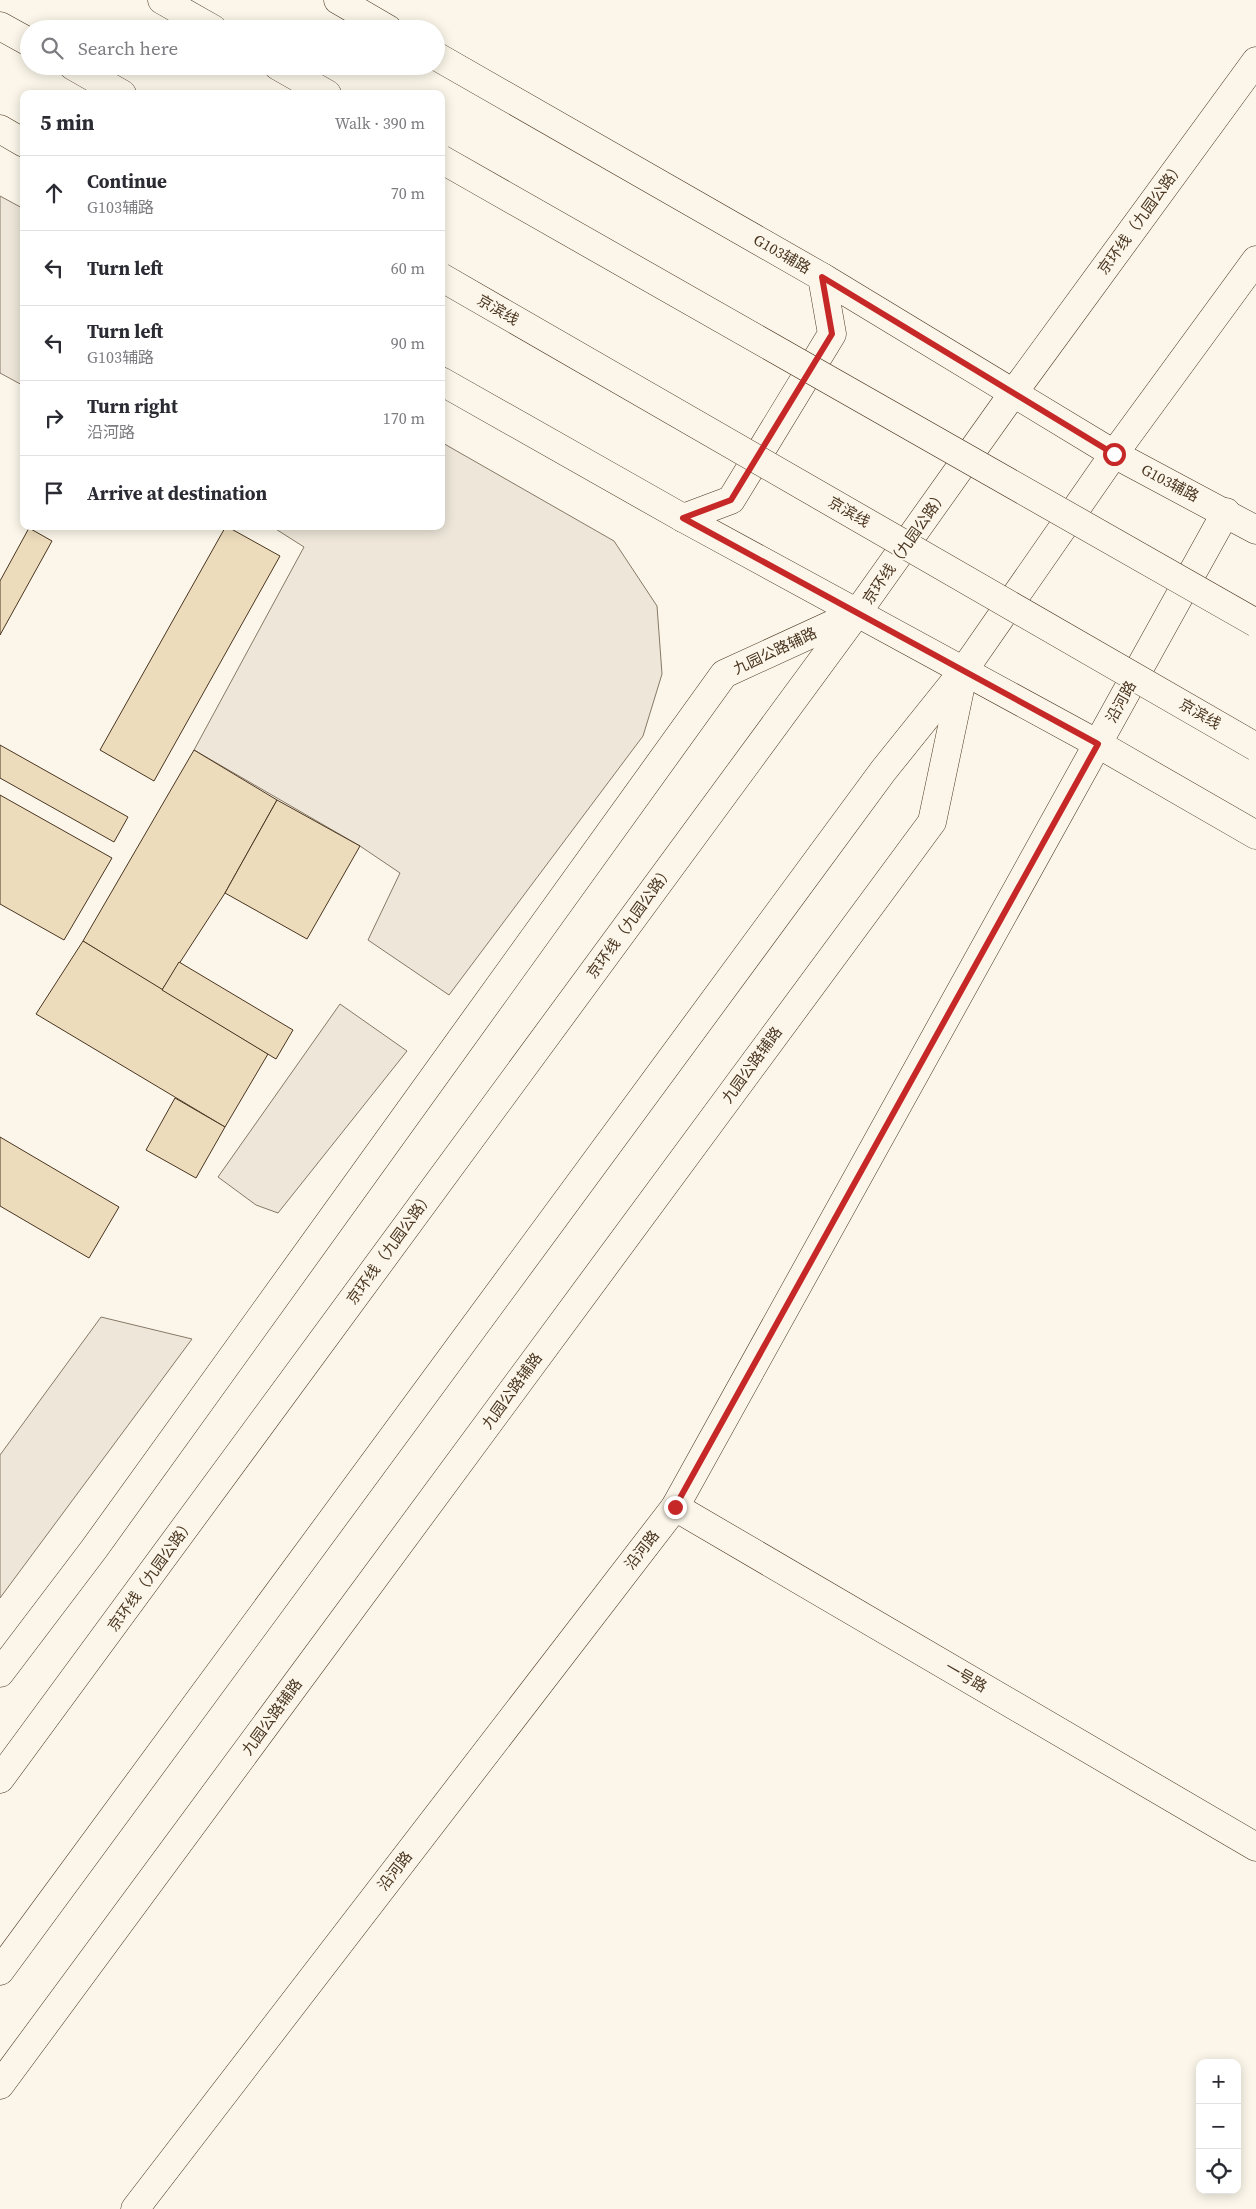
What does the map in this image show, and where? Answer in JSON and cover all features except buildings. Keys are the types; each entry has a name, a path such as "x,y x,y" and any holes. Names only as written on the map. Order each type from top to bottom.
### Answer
{"main road":[{"path":"338,0 372,20"},
{"path":"171,5 197,20"},
{"path":"0,26 20,37"},
{"name":"G103辅路","path":"445,61 822,277 1114,454 1226,512 1256,530"},
{"name":"京环线（九园公路）","path":"0,1779 858,613 1014,392 1256,61"},
{"path":"89,75 115,90"},
{"path":"294,75 320,90"},
{"path":"0,129 20,141"},
{"path":"445,161 1256,623"},
{"path":"0,1971 883,771 964,670 1114,454 1256,260"},
{"path":"683,518 731,500 832,334 822,277"},
{"name":"京滨线","path":"445,279 1256,746"},
{"path":"445,382 683,518 1098,744 1256,835"},
{"name":"沿河路","path":"135,2209 675,1507 1226,512"},
{"name":"九园公路辅路","path":"0,1673 100,1540 724,674 858,613"},
{"name":"九园公路辅路","path":"0,2085 932,822 964,670"},
{"name":"一号路","path":"675,1507 1256,1847"}],"shaded area":[{"path":"0,196 20,207 20,384 0,373"},
{"path":"445,444 614,541 657,606 662,674 643,736 449,995 368,940 400,873 360,846 194,750 304,547 277,530 445,530"},
{"path":"340,1004 407,1051 278,1213 256,1205 218,1177"},
{"path":"101,1317 192,1339 0,1598 0,1455"}],"route":[{"path":"675,1507 1098,744 683,518 731,500 832,334 822,277 1114,454"}]}
